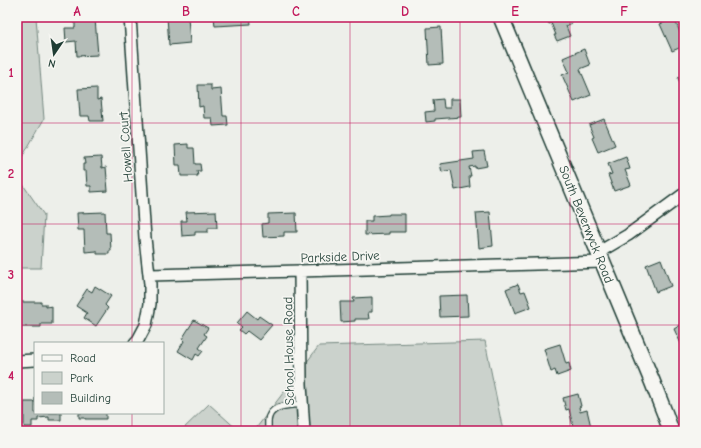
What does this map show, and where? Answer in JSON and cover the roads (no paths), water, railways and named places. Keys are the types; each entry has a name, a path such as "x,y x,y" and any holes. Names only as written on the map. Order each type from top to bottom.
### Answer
{"main road":[{"name":"South Beverwyck Road","path":"501,17 666,414 671,431"}],"street":[{"name":"Howell Court","path":"130,17 145,238 150,274"},
{"path":"601,257 684,194"},
{"name":"Parkside Drive","path":"150,274 300,271 601,257"},
{"name":"School House Road","path":"300,271 302,404 304,431"},
{"path":"136,342 146,325 150,304 150,274"},
{"path":"17,361 34,360"}],"lane":[{"path":"268,431 268,420 272,411 278,407 302,404"}]}
